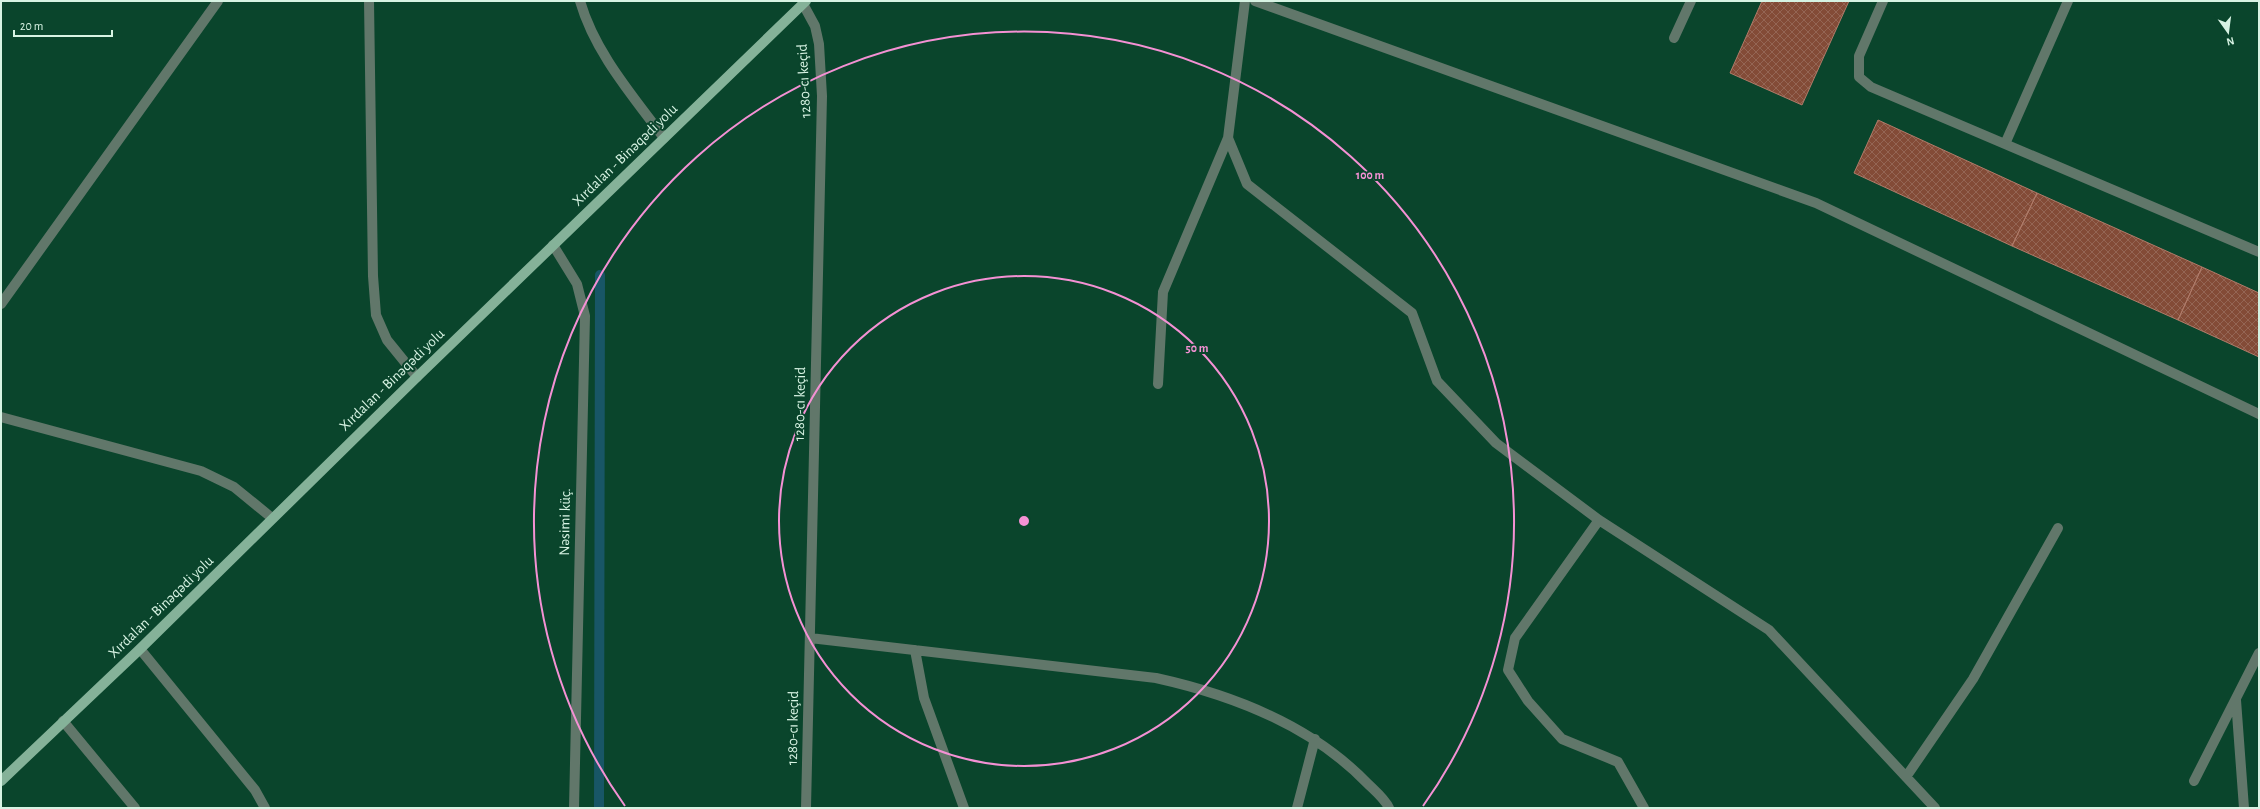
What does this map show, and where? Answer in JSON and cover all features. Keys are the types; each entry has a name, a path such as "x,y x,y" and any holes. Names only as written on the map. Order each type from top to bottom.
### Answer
{"main road":[{"name":"Xırdalan - Binəqədi yolu","path":"2,780 140,649 272,518 804,2"}],"street":[{"path":"1,304 218,1"},
{"path":"369,1 372,276 376,314 387,340 417,377"},
{"path":"580,1 595,39 608,61 664,138"},
{"path":"1158,384 1163,292 1228,138 1245,1"},
{"path":"1255,1 1816,203 2259,414"},
{"path":"1674,38 1691,1"},
{"path":"1883,1 1859,56 1859,77 1871,87 2259,252"},
{"path":"2005,144 2068,1"},
{"name":"1280-cı keçid","path":"804,2 815,26 822,76 806,808"},
{"path":"1228,138 1247,184 1412,313 1437,381 1496,443 1599,520 1769,630 1935,808"},
{"name":"Nəsimi küç.","path":"553,245 577,284 585,316 574,808"},
{"path":"1,417 201,471 234,487 272,518"},
{"path":"1599,520 1515,638 1508,670 1528,701 1562,739 1618,762 1644,808"},
{"path":"1906,777 1973,679 2058,528"},
{"path":"810,638 1156,678 1185,684 1243,703 1315,739 1346,762 1389,808"},
{"path":"140,649 255,790 265,808"},
{"path":"915,650 924,698 964,808"},
{"path":"2194,780 2259,653"},
{"path":"2236,700 2244,808"},
{"path":"63,722 135,808"},
{"path":"1297,808 1315,739"}],"building":[{"path":"1762,1 1849,1 1802,105 1730,73"},
{"path":"1878,120 2037,193 2012,246 1854,173"},
{"path":"2037,193 2202,267 2178,320 2012,246"},
{"path":"2202,267 2259,293 2259,357 2178,320"}],"waterway":[{"path":"599,808 600,275"}]}
